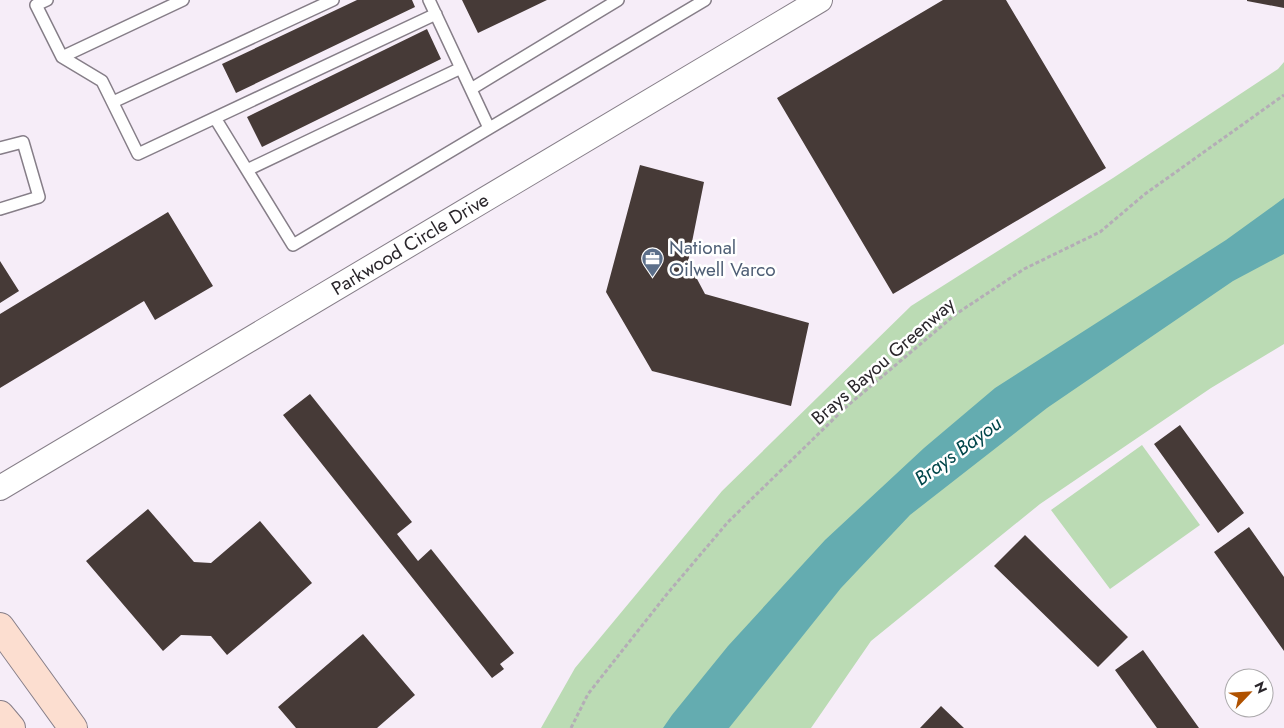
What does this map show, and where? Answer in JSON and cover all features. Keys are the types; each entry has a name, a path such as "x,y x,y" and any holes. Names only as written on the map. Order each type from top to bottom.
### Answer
{"main road":[{"path":"0,627 73,728"}],"street":[{"name":"Parkwood Circle Drive","path":"0,488 805,4"}],"lane":[{"path":"47,0 36,5 62,57 102,81 138,154 436,14"},
{"path":"62,57 183,0"},
{"path":"112,102 333,0"},
{"path":"429,0 490,128"},
{"path":"471,89 618,0"},
{"path":"215,118 293,245 705,0"},
{"path":"247,170 461,68"},
{"path":"0,148 23,142 39,197 0,209"}],"path":[{"name":"Brays Bayou Greenway","path":"571,727 588,694 667,594 728,522 846,407 956,314 1024,269 1100,232 1145,194 1284,94"}],"green space":[{"path":"1284,62 1284,344 1211,388 1040,504 871,641 811,728 541,728 575,668 722,491 911,306 1113,178 1278,69"},
{"path":"1142,445 1200,525 1110,589 1051,510"}],"water":[{"name":"Brays Bayou","path":"1284,198 1284,254 1233,281 1047,408 910,515 841,588 729,728 663,728 728,646 825,540 924,448 995,388 1226,240"}],"building":[{"path":"357,0 412,0 415,7 236,93 222,64"},
{"path":"462,0 547,0 478,33"},
{"path":"943,0 1006,0 1106,168 893,294 777,98"},
{"path":"1284,0 1284,8 1247,1"},
{"path":"427,29 441,59 262,147 247,117"},
{"name":"National Oilwell Varco","path":"640,165 704,182 688,262 705,294 809,323 791,406 652,371 606,292"},
{"path":"168,212 213,286 155,320 144,301 0,388 0,314"},
{"path":"0,261 19,291 0,303"},
{"path":"310,394 412,522 397,534 418,561 431,549 514,653 500,664 504,669 492,678 283,415"},
{"path":"1180,425 1244,513 1218,533 1154,444"},
{"path":"148,509 194,562 211,563 260,521 312,583 227,655 211,636 181,635 163,651 86,561"},
{"path":"1249,527 1284,577 1284,651 1214,552"},
{"path":"1025,535 1128,637 1098,667 994,566"},
{"path":"363,634 415,695 377,728 296,728 278,707"},
{"path":"1143,650 1199,728 1157,728 1115,670"},
{"path":"941,706 964,728 920,728"}],"place":[{"name":"National Oilwell Varco","path":"653,277"}]}
